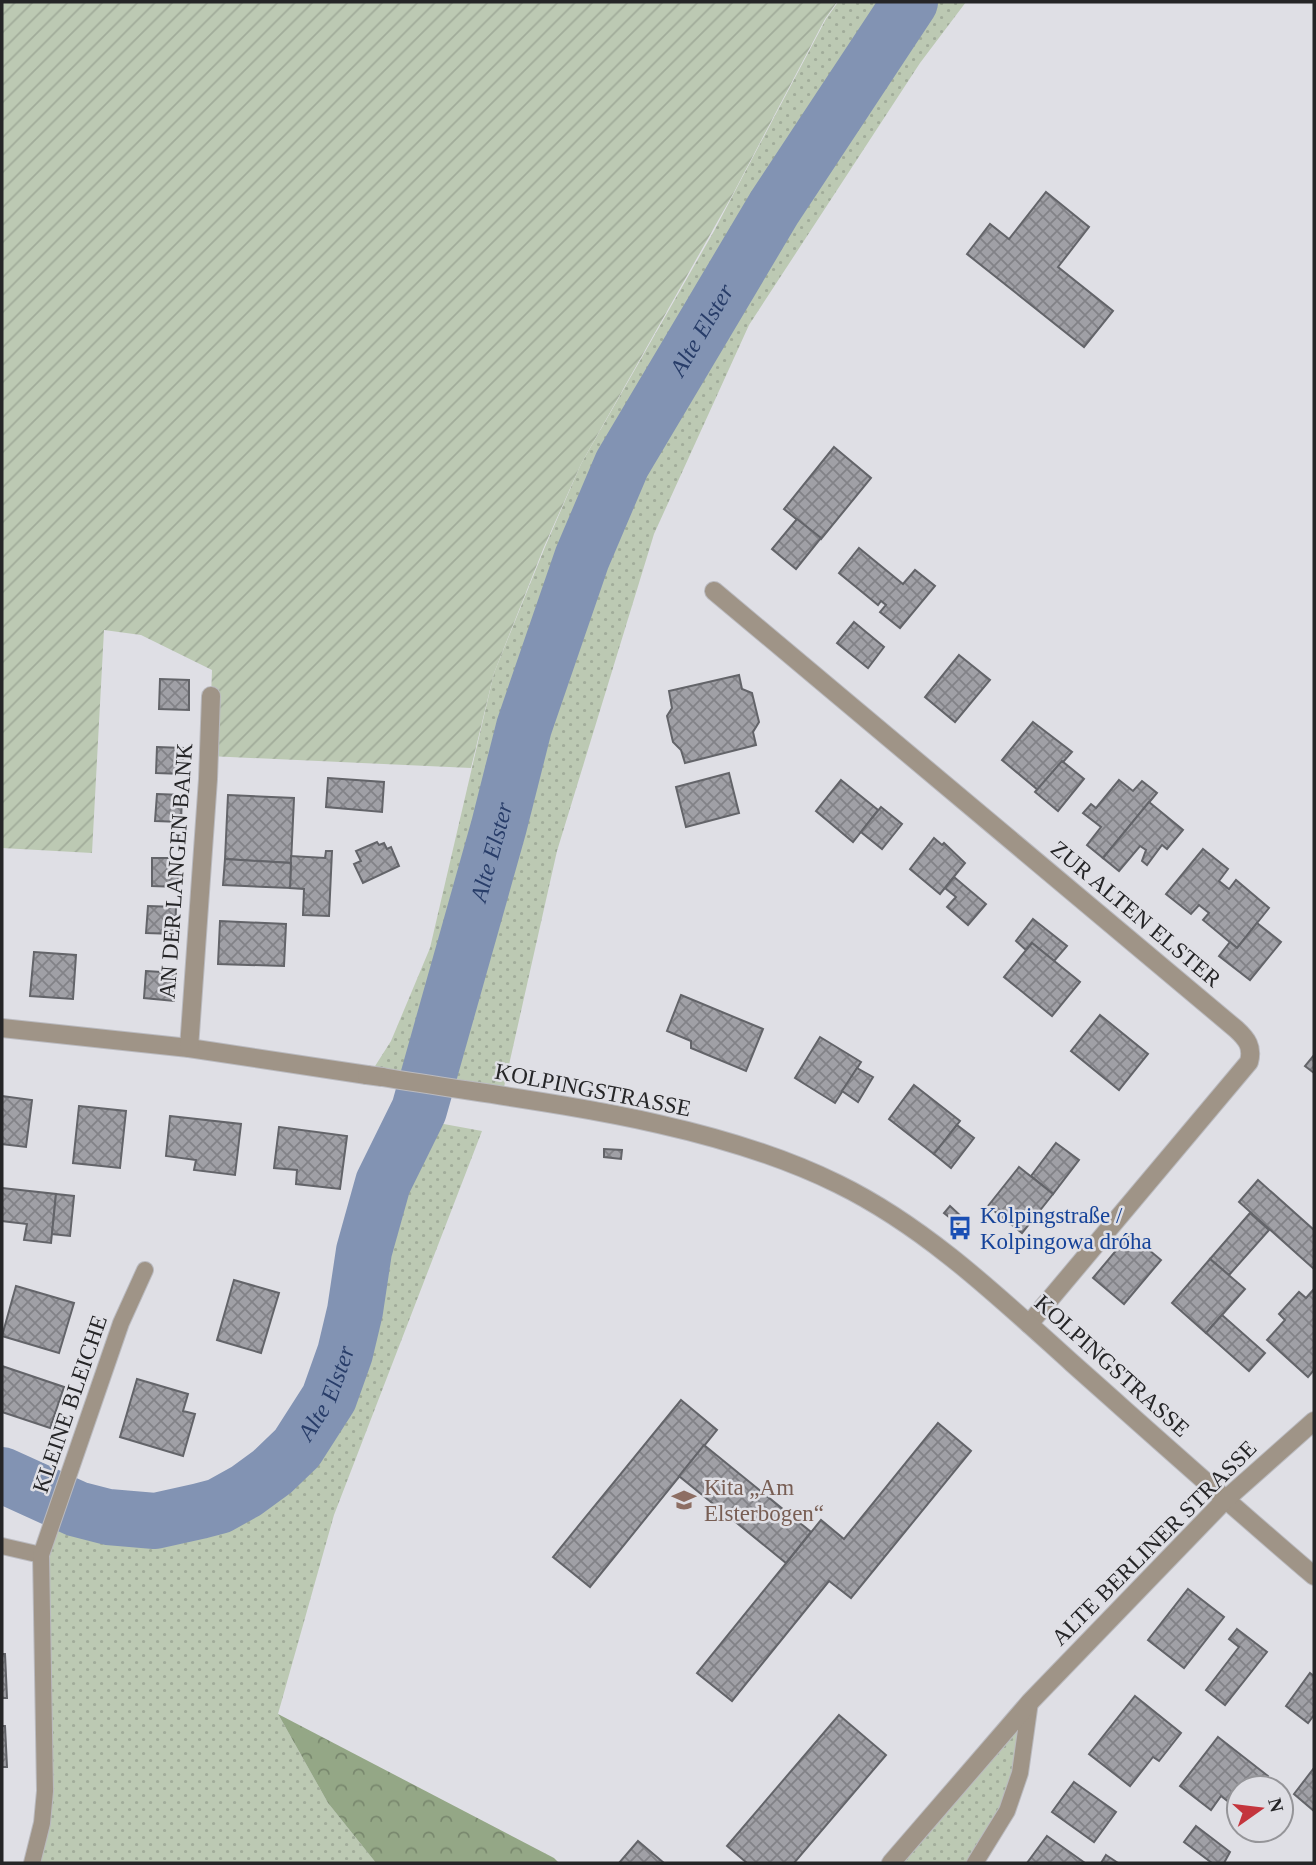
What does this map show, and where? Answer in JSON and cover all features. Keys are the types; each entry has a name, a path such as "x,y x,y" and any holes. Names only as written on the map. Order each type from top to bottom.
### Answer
{"street":[{"name":"ZUR ALTEN ELSTER","path":"713,591 1236,1029 1249,1044 1249,1062 1029,1324"},
{"name":"AN DER LANGEN BANK","path":"189,1048 208,779 211,696"},
{"name":"KOLPINGSTRASSE","path":"2,1028 189,1048 625,1116 758,1150 825,1178 874,1203 930,1241 1029,1324 1314,1576"},
{"name":"ALTE BERLINER STRASSE","path":"891,1863 1030,1702 1225,1500 1314,1421"}],"lane":[{"name":"KLEINE BLEICHE","path":"32,1863 42,1823 46,1791 41,1555 121,1323 145,1270"},
{"path":"2,1546 41,1555"},
{"path":"975,1863 1007,1811 1023,1761 1030,1702"}],"green space":[{"path":"2,2 837,2 825,19 733,194 581,464 544,547 494,673 471,768 209,756 212,670 141,635 104,630 92,853 2,848"},
{"path":"838,2 966,2 920,63 749,325 654,534 557,851 502,1096 370,1074 391,1041 430,948 494,673 581,464 714,231 826,19"},
{"path":"422,1120 482,1131 334,1515 278,1714 328,1803 376,1863 32,1863 42,1823 43,1609 53,1523 77,1509 127,1520 155,1521 219,1506 272,1472 297,1448 329,1398 345,1353 355,1311 364,1251"},
{"path":"1027,1709 1018,1773 973,1863 894,1863"},
{"path":"278,1714 559,1863 376,1863 328,1803"}],"building":[{"path":"1046,192 1089,227 1058,267 1113,311 1084,347 967,254 990,224 1009,239"},
{"path":"834,447 871,478 821,539 784,509"},
{"path":"797,519 821,538 796,569 772,549"},
{"path":"859,548 903,584 915,570 935,586 900,628 880,612 886,605 881,601 878,605 839,573"},
{"path":"854,622 884,647 868,668 837,643"},
{"path":"959,655 990,680 955,722 925,697"},
{"path":"739,675 742,689 752,693 759,722 753,732 756,745 685,763 681,750 673,742 667,716 672,708 669,691"},
{"path":"160,679 189,680 189,710 159,709"},
{"path":"1033,722 1072,752 1038,790 1002,760"},
{"path":"157,747 183,748 183,774 156,773"},
{"path":"1062,761 1084,779 1058,811 1035,792"},
{"path":"729,773 739,813 686,827 676,787"},
{"path":"328,778 384,782 382,812 326,807"},
{"path":"841,780 878,810 853,842 816,811"},
{"path":"1119,780 1133,791 1142,781 1157,793 1103,858 1087,845 1101,827 1083,813 1091,804 1096,808"},
{"path":"157,794 182,795 181,822 155,821"},
{"path":"228,795 294,798 291,863 225,859"},
{"path":"1149,802 1183,830 1167,849 1162,845 1147,865 1142,861 1146,850 1140,846 1119,871 1103,858"},
{"path":"881,807 902,824 882,849 861,832"},
{"path":"934,838 942,845 944,843 965,863 940,894 910,869"},
{"path":"377,842 379,845 384,843 387,849 391,847 399,866 363,883 354,864 361,861 356,851"},
{"path":"1203,849 1228,869 1219,881 1229,889 1236,880 1269,908 1237,948 1203,920 1209,913 1199,905 1191,914 1166,894"},
{"path":"326,851 332,851 329,916 303,915 304,889 290,888 291,856 325,858"},
{"path":"152,858 179,858 178,887 152,886"},
{"path":"225,859 291,863 290,888 223,885"},
{"path":"954,877 986,904 968,925 947,907 956,897 945,888"},
{"path":"148,906 176,907 175,934 146,933"},
{"path":"1033,919 1067,946 1054,961 1032,943 1026,950 1016,941"},
{"path":"220,921 286,924 284,966 218,964"},
{"path":"1257,923 1281,942 1250,980 1219,956 1230,942 1237,948"},
{"path":"1032,943 1080,982 1052,1016 1004,977"},
{"path":"34,952 76,955 73,999 30,996"},
{"path":"146,971 176,973 174,1001 144,998"},
{"path":"681,995 763,1029 746,1071 691,1048 691,1041 667,1031"},
{"path":"1100,1015 1148,1054 1119,1090 1071,1051"},
{"path":"820,1037 861,1062 835,1103 795,1078"},
{"path":"1314,1055 1314,1073 1305,1066"},
{"path":"857,1068 873,1077 858,1102 842,1091"},
{"path":"914,1085 960,1121 934,1154 889,1119"},
{"path":"2,1096 32,1100 26,1147 2,1144"},
{"path":"79,1106 126,1111 120,1168 73,1163"},
{"path":"170,1116 241,1124 235,1175 194,1170 196,1160 166,1156"},
{"path":"957,1125 974,1138 951,1168 934,1154"},
{"path":"279,1127 347,1136 340,1189 296,1184 297,1170 274,1168"},
{"path":"1056,1143 1079,1160 1053,1194 1031,1176"},
{"path":"604,1149 622,1150 621,1159 604,1157"},
{"path":"1019,1167 1053,1194 1022,1233 988,1206"},
{"path":"1258,1180 1314,1230 1314,1269 1239,1202"},
{"path":"2,1188 56,1194 51,1243 24,1240 27,1224 2,1221"},
{"path":"56,1194 74,1196 70,1236 52,1234"},
{"path":"950,1206 963,1218 958,1224 944,1213"},
{"path":"1250,1213 1269,1230 1229,1275 1210,1259"},
{"path":"1130,1234 1161,1260 1124,1304 1093,1278"},
{"path":"1210,1259 1245,1289 1206,1333 1172,1303"},
{"path":"234,1280 279,1293 261,1353 217,1340"},
{"path":"16,1286 74,1303 59,1353 2,1336"},
{"path":"1314,1289 1314,1370 1308,1377 1267,1340 1285,1320 1279,1314 1299,1292 1306,1298"},
{"path":"1222,1315 1265,1353 1249,1371 1206,1333"},
{"path":"2,1366 64,1387 50,1428 2,1412"},
{"path":"137,1379 188,1394 183,1411 195,1414 183,1456 120,1437"},
{"path":"681,1400 717,1430 590,1587 553,1557"},
{"path":"938,1423 971,1451 851,1598 829,1581 732,1701 697,1673 821,1520 844,1539"},
{"path":"704,1445 811,1532 786,1563 679,1476"},
{"path":"1188,1589 1224,1617 1184,1668 1148,1640"},
{"path":"1237,1629 1267,1652 1225,1705 1206,1690 1239,1647 1229,1639"},
{"path":"2,1654 5,1654 7,1698 2,1698"},
{"path":"1310,1673 1314,1676 1314,1715 1308,1723 1286,1706"},
{"path":"1135,1696 1181,1733 1159,1761 1153,1757 1130,1786 1089,1754"},
{"path":"839,1715 886,1755 794,1863 747,1863 727,1846"},
{"path":"2,1726 5,1726 7,1767 2,1767"},
{"path":"1218,1737 1265,1774 1225,1774 1225,1799 1221,1796 1211,1810 1180,1786"},
{"path":"1314,1768 1314,1811 1295,1793"},
{"path":"1074,1782 1116,1812 1094,1842 1052,1812"},
{"path":"1196,1826 1230,1852 1224,1863 1212,1863 1184,1842"},
{"path":"1047,1836 1085,1863 1027,1863"},
{"path":"638,1841 664,1863 619,1863"},
{"path":"1106,1855 1118,1863 1101,1863"}],"waterway":[{"name":"Alte Elster","path":"2,1475 77,1509 108,1517 155,1521 200,1511 219,1506 272,1472 297,1448 329,1398 345,1353 355,1311 364,1251 383,1183 419,1110 524,727 582,558 622,464 774,208 910,2"}],"place":[{"name":"Kolpingstraße / Kolpingowa dróha","path":"960,1228"},
{"name":"Kita „Am Elsterbogen“","path":"684,1500"}]}
